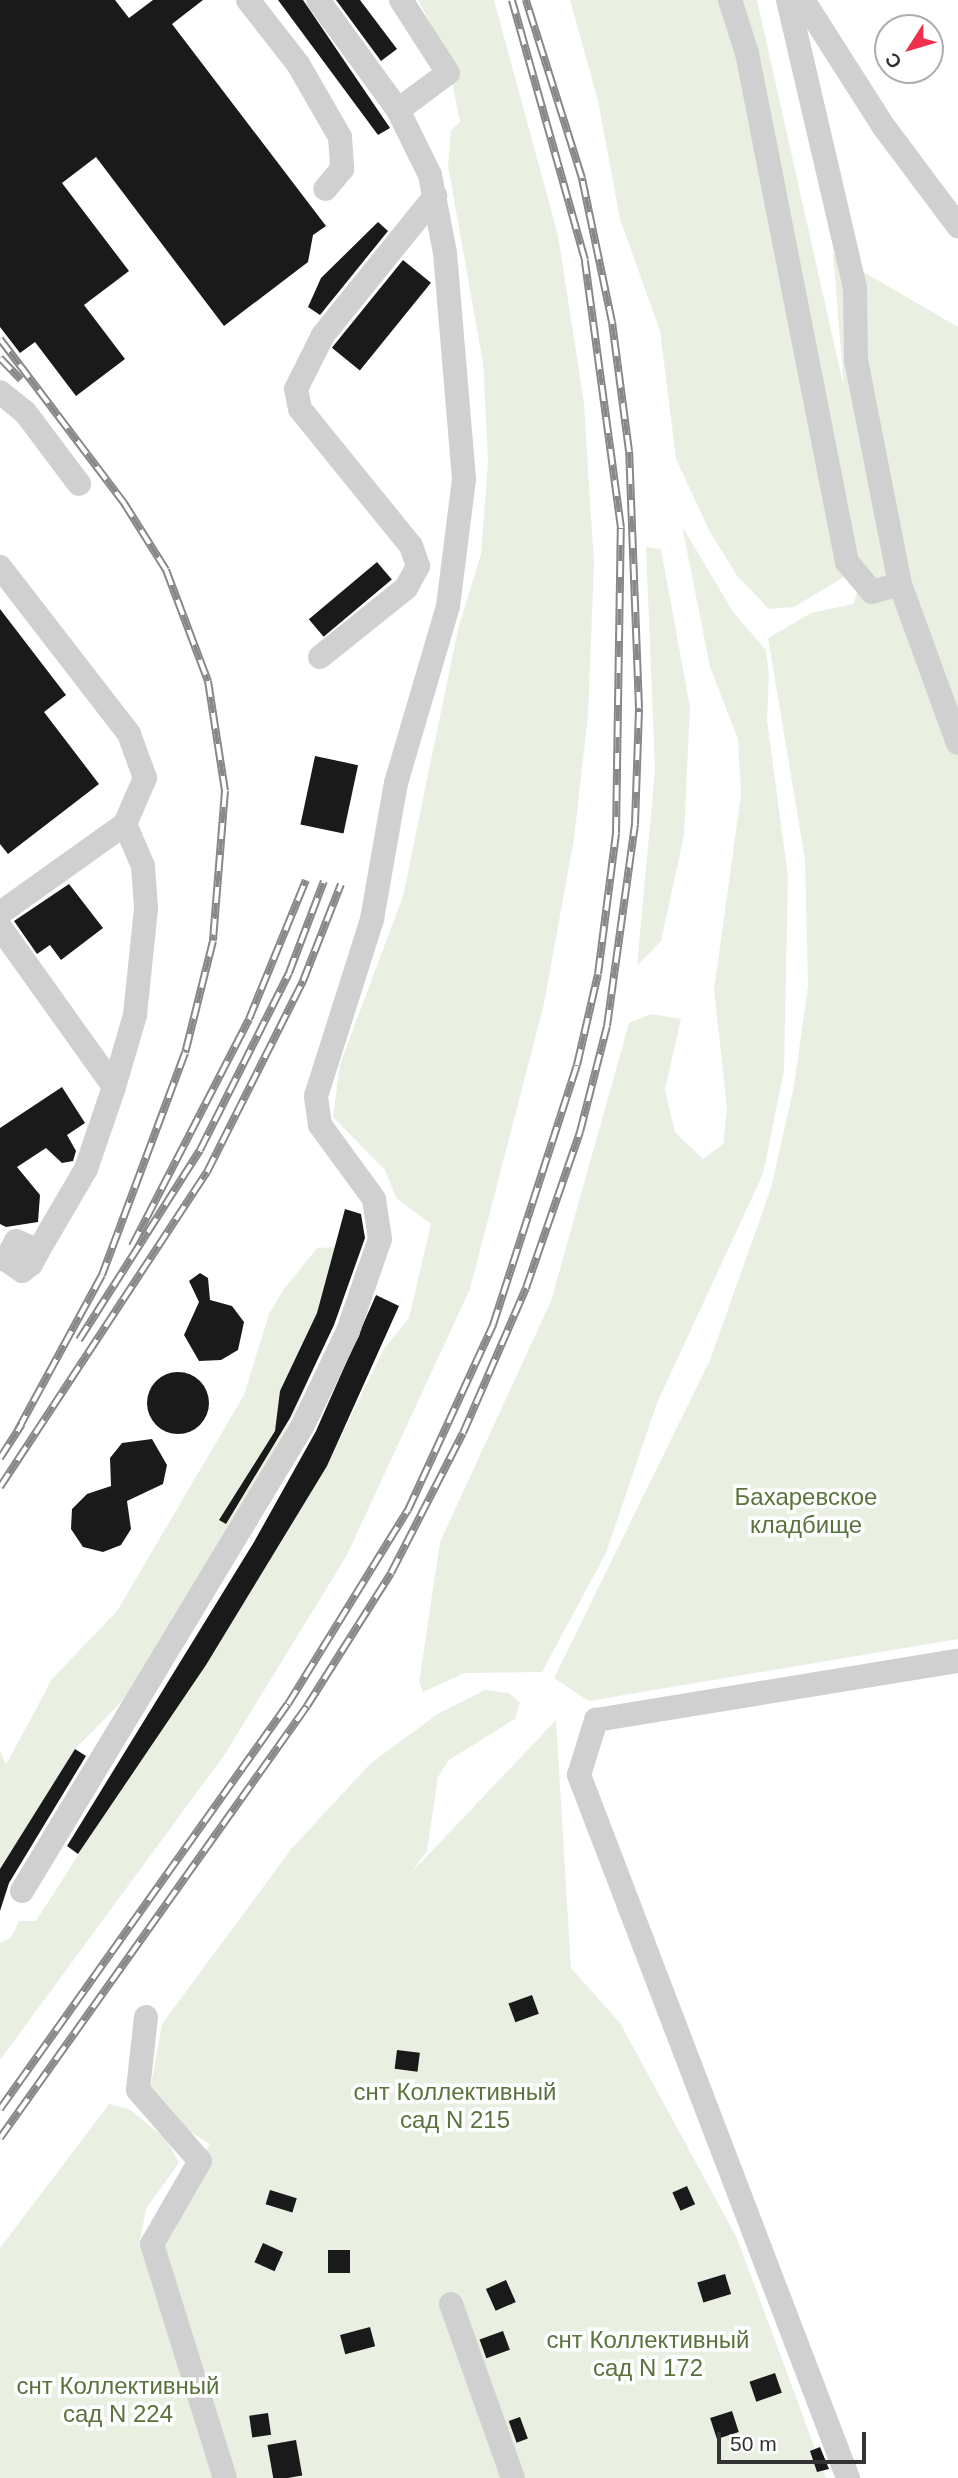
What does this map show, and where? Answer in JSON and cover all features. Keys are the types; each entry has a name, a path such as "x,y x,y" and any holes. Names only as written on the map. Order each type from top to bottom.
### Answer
{"street":[{"path":"248,0 298,64 340,137 342,169 325,189"},
{"path":"22,1891 303,1425 348,1331 380,1239 374,1199 315,1109 372,919 396,783 460,548 464,479 435,196 422,150 398,110 318,0"},
{"path":"398,110 448,73 401,0"},
{"path":"730,0 747,53 847,562 872,592 900,584"},
{"path":"788,0 855,289 856,360 900,584 958,743"},
{"path":"803,0 884,127 958,226"},
{"path":"320,657 407,588 418,566 411,546 300,409 296,389 323,335 435,196"},
{"path":"0,392 24,412 79,484"},
{"path":"0,566 134,742 145,778 125,824 0,913"},
{"path":"38,1251 86,1169 114,1087 139,994 146,908 143,866 125,824"},
{"path":"0,927 114,1087"},
{"path":"848,2478 579,1775 596,1720 958,1661"},
{"path":"146,2017 138,2090 200,2161 152,2244 225,2478"},
{"path":"452,2304 513,2478"}],"green space":[{"path":"418,0 494,0 558,235 584,403 594,564 588,716 574,839 544,1004 470,1289 347,1555 225,1754 0,2060 0,1943 11,1938 19,1921 36,1921 327,1466 383,1350 409,1318 431,1224 396,1198 385,1170 333,1117 340,1064 403,896 458,629 481,554 488,462 483,363 448,166 451,130 460,122 446,52"},
{"name":"Бахаревское кладбище","path":"570,0 757,0 844,388 833,254 958,327 958,1639 589,1701 554,1678 710,1360 771,1188 794,1086 808,986 805,860 768,638 811,613 853,604 862,580 859,568 794,607 769,609 737,576 709,530 676,459 660,331 620,219 598,101"},
{"path":"682,526 733,612 766,650 769,674 767,720 788,876 784,1070 763,1174 657,1403 606,1553 542,1672 465,1673 423,1692 419,1682 440,1542 551,1301 629,1023 651,1014 681,1019 665,1090 675,1132 703,1159 723,1144 727,1109 714,990 741,794 738,739 710,667"},
{"path":"646,547 661,549 690,707 684,836 661,941 637,966 655,770"},
{"path":"342,1247 348,1280 296,1411 143,1680 75,1749 0,1869 0,1750 6,1765 52,1679 117,1611 244,1395 269,1314 284,1289 317,1248"},
{"path":"485,1690 509,1693 520,1703 515,1719 449,1760 438,1777 427,1851 410,1874 556,1720 571,1968 620,2023 737,2238 826,2478 0,2478 0,2248 109,2104 129,2109 166,2139 179,2163 146,2209 139,2246 210,2144 184,2128 150,2090 162,2024 292,1848 371,1763 439,1713"}],"building":[{"path":"0,0 115,0 129,18 153,0 203,0 172,24 326,226 313,235 308,262 224,326 96,157 62,183 129,271 84,305 125,359 76,396 35,342 20,353 0,327"},
{"path":"278,0 303,0 390,128 378,135"},
{"path":"336,0 360,0 397,49 381,61"},
{"path":"378,222 388,231 320,315 308,307 321,278"},
{"path":"403,260 431,283 360,370 332,348"},
{"path":"377,562 392,580 324,637 309,619"},
{"path":"0,609 66,695 44,712 99,784 8,854 0,844"},
{"path":"315,756 358,765 343,834 300,824"},
{"path":"69,884 103,928 61,960 50,945 37,954 14,921"},
{"path":"62,1087 85,1123 67,1135 76,1151 73,1161 62,1163 46,1148 17,1167 40,1195 38,1222 6,1227 0,1224 0,1128"},
{"path":"345,1209 361,1214 365,1238 334,1325 290,1418 226,1524 219,1520 275,1431 280,1391 317,1313"},
{"path":"200,1273 208,1278 210,1300 232,1306 244,1322 238,1350 221,1360 199,1361 184,1335 199,1302 189,1281"},
{"path":"376,1295 399,1306 327,1466 206,1665 78,1854 67,1846 254,1542 316,1431"},
{"path":"172,1372 184,1372 200,1381 207,1391 207,1415 200,1425 184,1434 172,1434 161,1429 152,1420 147,1409 147,1397 152,1386 161,1377"},
{"path":"152,1439 167,1465 163,1484 127,1501 131,1529 121,1545 103,1552 83,1547 71,1529 72,1509 87,1494 111,1486 110,1458 122,1443"},
{"path":"75,1749 86,1756 9,1883 0,1911 0,1869"},
{"path":"532,1995 539,2014 515,2022 509,2004"},
{"path":"397,2050 420,2053 418,2072 395,2069"},
{"path":"687,2186 695,2204 681,2211 672,2193"},
{"path":"270,2190 297,2198 292,2213 266,2204"},
{"path":"263,2243 283,2252 275,2271 254,2262"},
{"path":"328,2250 350,2250 350,2273 328,2273"},
{"path":"725,2274 731,2294 703,2303 697,2282"},
{"path":"506,2280 516,2302 496,2311 486,2289"},
{"path":"370,2327 375,2346 345,2354 340,2335"},
{"path":"503,2331 510,2350 486,2358 480,2340"},
{"path":"775,2373 782,2393 756,2402 749,2382"},
{"path":"732,2411 739,2432 717,2439 710,2418"},
{"path":"268,2413 271,2435 252,2437 249,2416"},
{"path":"520,2417 528,2439 517,2443 509,2421"},
{"path":"296,2440 302,2475 273,2478 267,2445"},
{"path":"820,2447 829,2469 817,2472 810,2451"}],"railway":[{"path":"0,2109 288,1704 408,1510 493,1325 577,1065 598,974 616,833 621,528 585,260 512,0"},
{"path":"0,2138 307,1706 391,1573 463,1433 526,1288 580,1132 607,1026 635,824 639,708 629,451 612,322 582,178 526,0"},
{"path":"0,339 124,503 166,570 208,681 225,791 213,941 185,1053 102,1275 18,1430"},
{"path":"0,358 21,380"},
{"path":"132,1246 249,1019 306,880"},
{"path":"79,1340 200,1150 289,973 324,881"},
{"path":"0,1487 207,1172 303,981 341,884"},
{"path":"0,1458 22,1424"}],"park label":[{"name":"снт Коллективный сад N 215","path":"455,2106"},
{"name":"снт Коллективный сад N 172","path":"648,2354"},
{"name":"снт Коллективный сад N 224","path":"118,2400"}]}
